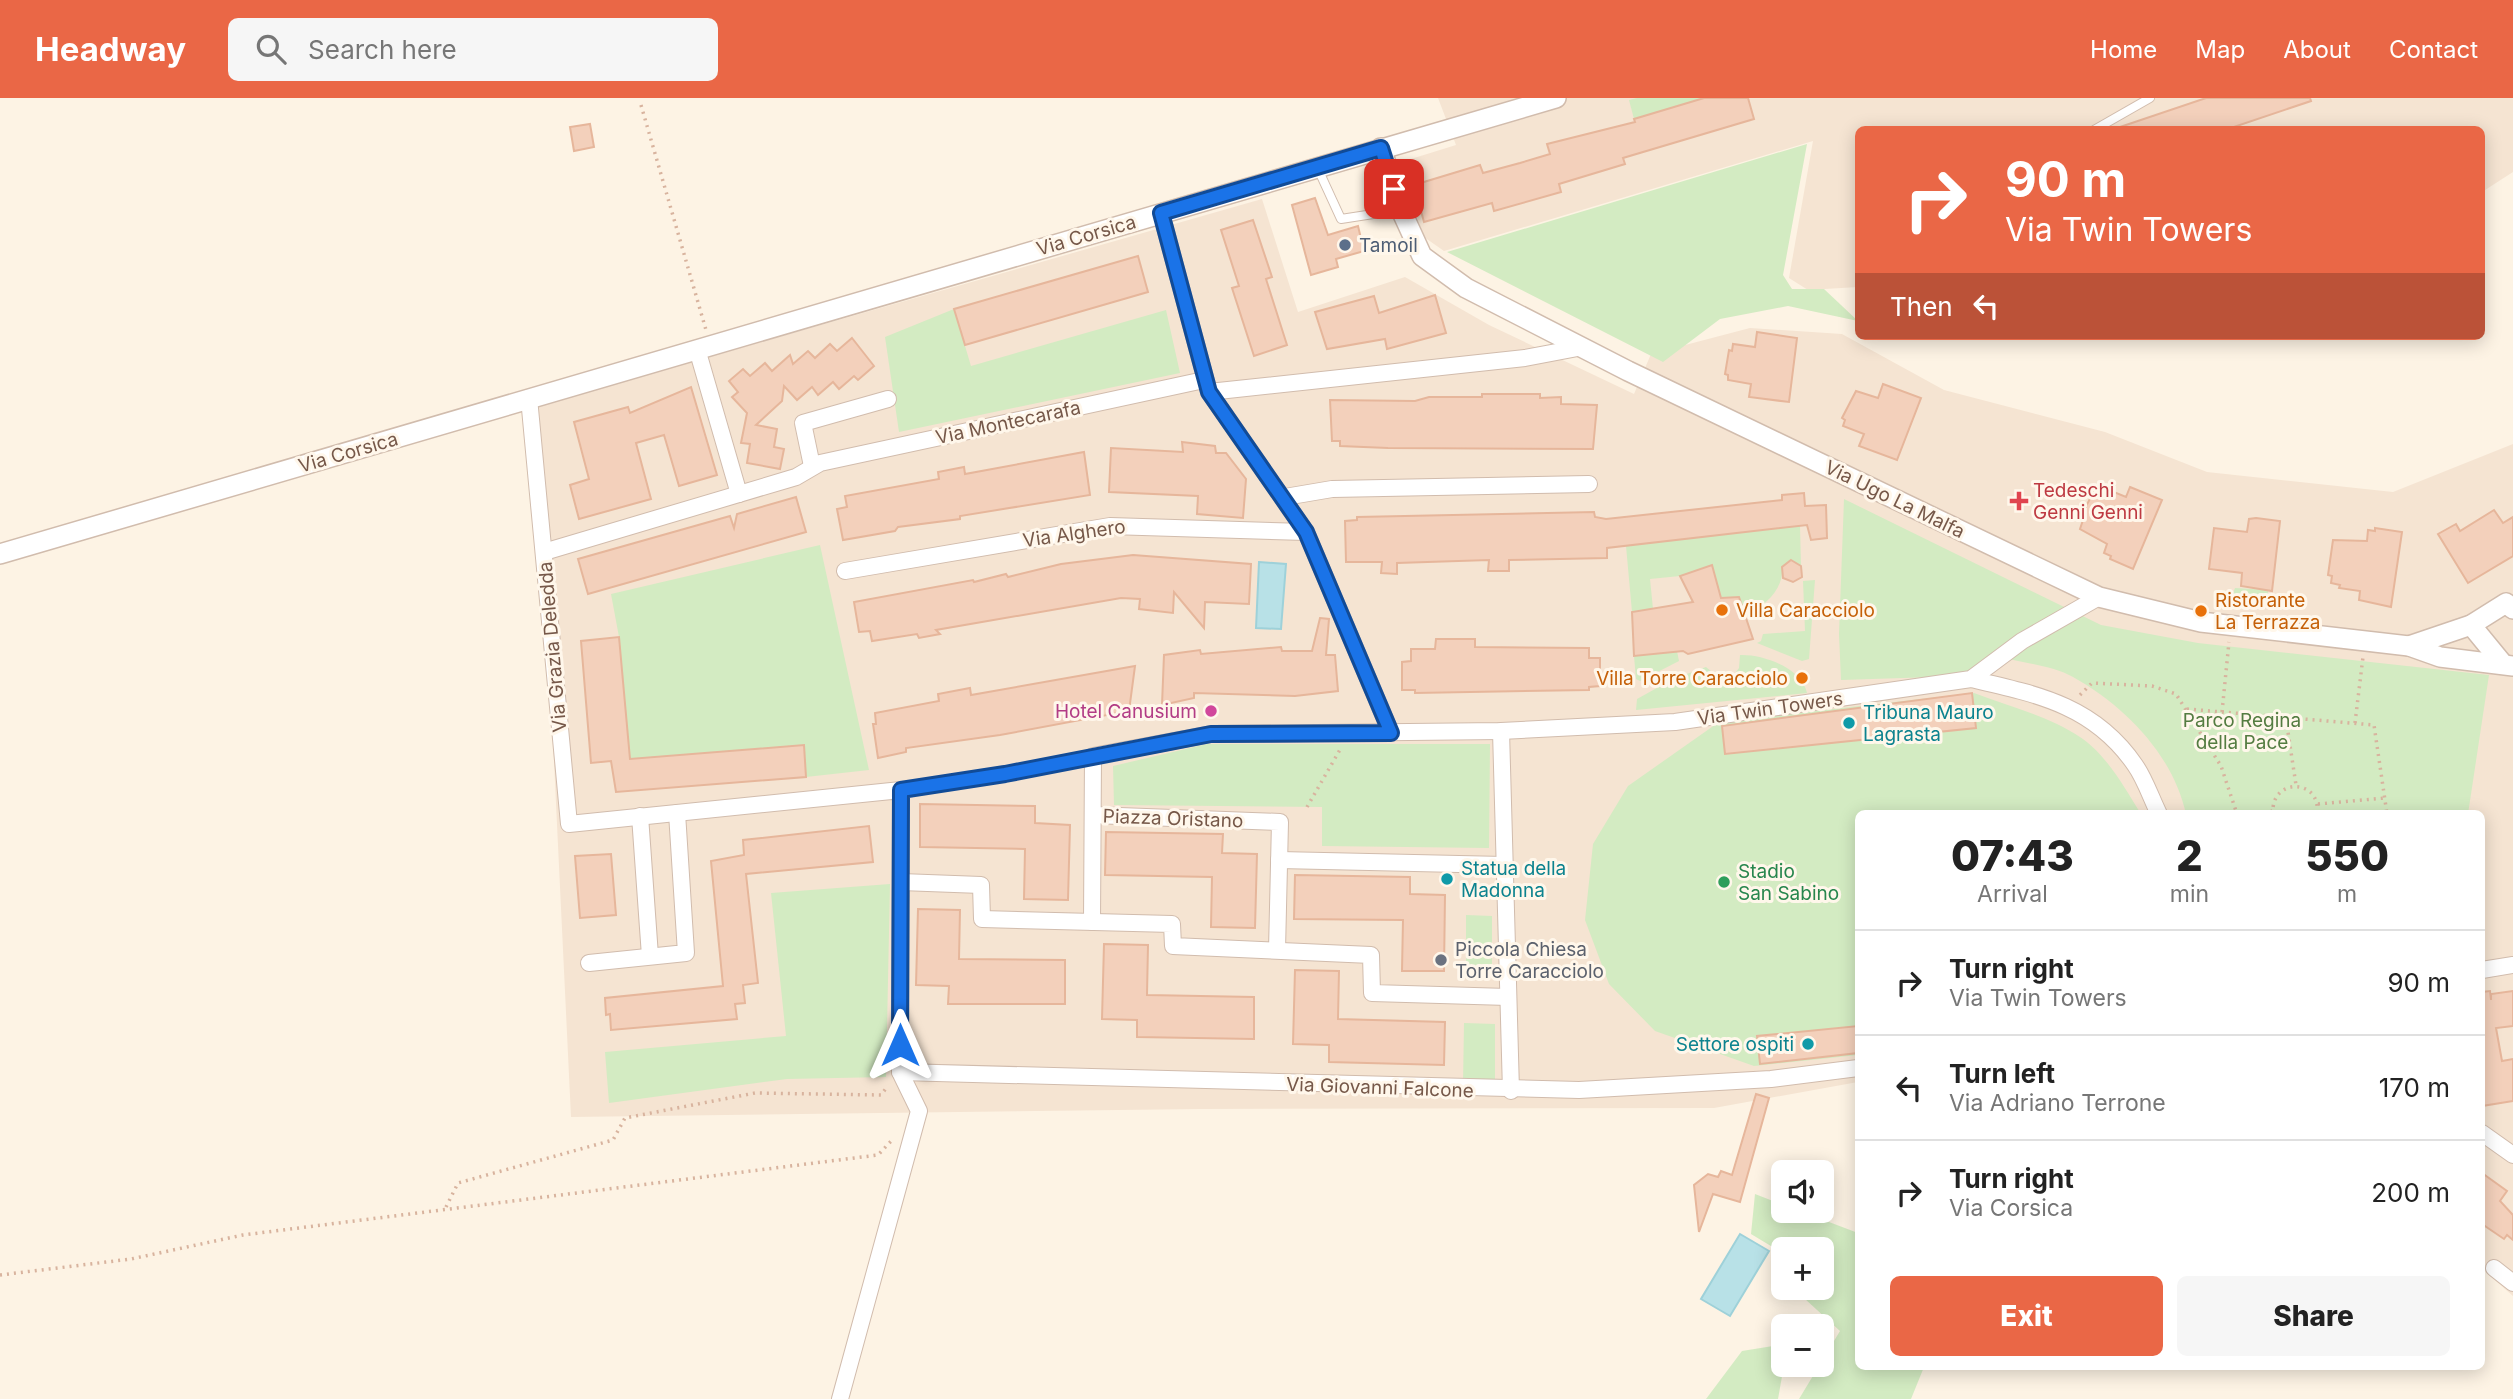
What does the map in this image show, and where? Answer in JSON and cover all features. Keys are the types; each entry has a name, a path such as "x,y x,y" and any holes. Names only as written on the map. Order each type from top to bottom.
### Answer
{"street":[{"name":"Via Corsica","path":"0,554 1556,98"},
{"name":"Via Ugo La Malfa","path":"1381,148 1401,210 1422,256 1466,288 1583,348 2099,597 2132,607 2232,626 2409,646 2440,657 2508,665"},
{"path":"1093,816 1093,756 1211,734 1391,733 1306,532 1285,497 1207,386 1161,213"},
{"path":"704,347 738,494"},
{"name":"Via Montecarafa","path":"544,552 796,477 812,466 1207,386 1525,358 1583,348"},
{"name":"Via Grazia Deledda","path":"529,398 569,824 901,790"},
{"path":"812,466 803,423 888,399"},
{"path":"1285,497 1332,489 1589,484"},
{"name":"Via Alghero","path":"845,571 1110,526 1306,532"},
{"name":"Via Twin Towers","path":"1391,733 1501,731 1675,722 1971,679 2022,640 2099,597"},
{"path":"2409,646 2472,625 2511,604"},
{"path":"2472,625 2508,665"},
{"path":"1971,679 2036,694 2073,697 2136,765 2157,810"},
{"path":"1501,731 1511,1091"},
{"path":"839,1399 919,1111 900,1072 901,790"},
{"path":"589,963 686,953 677,813"},
{"path":"640,816 650,957"},
{"name":"Piazza Oristano","path":"1092,922 1093,816 1280,822 1277,950"},
{"path":"1279,859 1504,865"},
{"path":"901,882 981,885 982,919 1172,924 1173,946 1371,955 1372,993 1508,997"},
{"path":"2485,970 2513,965"},
{"name":"Via Giovanni Falcone","path":"900,1072 1511,1091 1579,1090 1771,1079 1855,1068"},
{"path":"2485,1135 2513,1154"},
{"path":"2494,1268 2513,1283"}],"lane":[{"path":"2101,126 2150,98"},
{"path":"1317,167 1341,219 1401,210"},
{"path":"901,790 1093,756"}],"path":[{"path":"641,105 704,347"},
{"path":"2221,712 2232,626"},
{"path":"2355,723 2365,641"},
{"path":"2073,697 2092,683 2152,686 2176,694 2221,766 2237,810"},
{"path":"2073,697 2087,699"},
{"path":"2187,709 2374,725 2386,810"},
{"path":"2286,719 2296,785"},
{"path":"1307,807 1348,734"},
{"path":"2273,810 2276,796 2281,790 2296,785 2311,791 2318,810"},
{"path":"2318,804 2385,798"},
{"path":"446,1208 458,1183 612,1140 625,1118 755,1093 881,1095 900,1072"},
{"path":"0,1275 131,1258 243,1234 877,1155 919,1111"}],"shaded area":[{"path":"1438,98 2513,98 2513,172 2485,190 2485,126 1855,126 1855,287 1808,290 1789,278 1813,141 1444,251 1424,237 1398,163 1456,145"},
{"path":"1262,199 1298,312 1405,277 1489,325 1634,394 1651,354 1750,328 1842,334 1944,390 2105,432 2207,472 2393,492 2513,444 2513,1296 2485,1272 2485,810 1855,810 1855,1083 1714,1108 1200,1109 571,1117 537,406"}],"green space":[{"path":"1704,98 1634,119 1629,100"},
{"path":"1807,144 1783,275 1792,289 1824,289 1855,320 1788,306 1720,319 1663,362 1447,252"},
{"path":"954,309 971,366 1166,310 1180,373 899,432 885,337"},
{"name":"Parco Regina della Pace","path":"1844,499 2101,625 2198,643 2489,675 2469,810 2185,810 2170,772 2144,734 2111,702 2073,677 2047,667 2001,657 1966,676 1841,680 1839,634"},
{"path":"1800,526 1801,566 1791,561 1782,567 1780,583 1772,596 1752,611 1745,614 1739,597 1721,598 1712,565 1680,576 1650,579 1653,609 1632,612 1626,546"},
{"path":"820,545 869,770 806,777 804,746 630,759 619,637 611,594"},
{"path":"1815,580 1809,659 1802,661 1757,643 1761,641 1763,634 1805,631 1803,581"},
{"path":"2235,588 2268,590 2268,607 2230,601"},
{"path":"1677,651 1679,661 1640,681 1636,679 1634,656"},
{"path":"1740,655 1759,657 1780,664 1798,676 1807,693 1636,710 1637,699 1673,679 1706,667 1718,677 1733,676 1739,668"},
{"name":"Stadio San Sabino","path":"1974,693 2042,717 2090,744 2107,762 2138,810 1855,810 1855,1055 1754,1066 1655,1031 1609,984 1585,920 1593,844 1628,786 1719,722"},
{"path":"1207,744 1490,744 1489,848 1322,846 1322,807 1114,805 1113,766"},
{"path":"890,884 886,1077 787,1079 609,1103 605,1052 786,1036 771,893"},
{"path":"1466,915 1492,916 1492,970 1466,970"},
{"path":"1464,1023 1495,1024 1495,1084 1463,1084"},
{"path":"1755,1194 1771,1200 1771,1223 1832,1223 1855,1232 1855,1370 1923,1370 1911,1399 1799,1399 1812,1377 1834,1377 1834,1341 1840,1331 1834,1326 1834,1314 1821,1314 1806,1300 1834,1300 1834,1237 1771,1237 1771,1246 1751,1234"},
{"path":"1771,1346 1771,1377 1782,1377 1778,1399 1706,1399 1742,1351"}],"water":[{"path":"1259,562 1286,564 1281,629 1256,628"},
{"path":"1740,1234 1769,1251 1730,1316 1701,1299"}],"building":[{"path":"1704,98 1748,98 1754,119 1623,158 1625,164 1559,184 1561,192 1494,211 1492,203 1424,222 1414,185 1480,165 1483,173 1550,154 1547,144 1635,122 1634,119"},
{"path":"2206,98 2310,98 2311,101 2237,126 2123,126"},
{"path":"590,124 594,147 574,151 570,127"},
{"path":"1315,198 1328,235 1358,226 1364,251 1336,259 1338,267 1311,275 1292,205"},
{"path":"1253,220 1272,277 1266,279 1287,345 1254,356 1232,288 1239,286 1221,230"},
{"path":"1138,256 1148,292 965,345 954,309"},
{"path":"1435,295 1446,333 1387,349 1385,339 1327,349 1315,312 1374,296 1379,313"},
{"path":"1757,332 1797,338 1789,402 1749,397 1751,384 1728,380 1728,375 1725,374 1729,350 1732,351 1733,344 1755,347"},
{"path":"852,338 874,366 858,380 854,376 839,389 833,382 818,395 812,387 797,400 784,386 782,401 756,425 777,429 774,447 784,449 780,469 747,463 750,444 741,443 747,413 732,397 738,392 729,381 743,369 750,376 765,363 772,371 790,355 793,364 808,351 815,358 830,344 837,351"},
{"path":"1883,384 1921,398 1897,460 1859,446 1864,434 1843,426 1845,420 1842,418 1856,391 1878,398"},
{"path":"691,387 717,475 679,486 664,435 636,443 651,499 579,519 570,485 589,479 574,422 628,407 630,413"},
{"path":"1482,394 1540,394 1540,398 1561,397 1561,404 1597,405 1593,449 1388,448 1340,446 1340,441 1332,441 1330,400 1415,401 1429,397 1482,397"},
{"path":"1182,442 1215,446 1216,453 1226,453 1246,479 1243,518 1197,514 1198,496 1109,492 1111,448 1183,452"},
{"path":"1084,452 1090,495 960,516 960,519 898,527 895,531 843,540 837,509 847,507 845,496 939,479 938,472 964,467 965,474"},
{"path":"2130,487 2162,500 2133,569 2110,559 2111,556 2104,553 2107,544 2080,529 2083,520 2080,518 2095,489 2102,493 2104,488 2126,497"},
{"path":"1804,493 1805,506 1826,505 1827,538 1811,540 1807,525 1607,548 1607,558 1509,560 1509,571 1488,571 1489,560 1397,563 1397,574 1381,573 1382,562 1346,562 1345,521 1357,520 1357,517 1594,512 1595,517 1606,519 1782,500 1782,495"},
{"path":"796,497 806,532 588,594 578,559 730,516 734,528 737,514"},
{"path":"2494,510 2503,523 2513,517 2513,556 2468,583 2438,534 2456,524 2460,531"},
{"path":"2249,519 2280,521 2272,591 2241,586 2242,573 2209,569 2214,528 2247,532"},
{"path":"2375,528 2402,532 2391,607 2359,600 2360,591 2339,588 2340,585 2331,583 2332,576 2328,575 2333,540 2367,541 2368,530 2375,531"},
{"path":"1133,555 1251,564 1249,604 1205,602 1204,628 1174,592 1173,613 1139,609 1140,599 1121,598 936,630 940,634 919,638 917,634 872,641 870,631 859,632 854,602 1006,574 1008,577 1061,564"},
{"path":"1791,560 1801,566 1802,577 1793,582 1783,578 1782,567"},
{"name":"Villa Caracciolo","path":"1712,565 1721,598 1739,597 1753,639 1688,654 1683,651 1634,656 1632,612 1693,602 1680,576"},
{"path":"1320,618 1329,619 1326,655 1335,655 1338,691 1295,696 1194,693 1194,698 1162,705 1164,655 1200,650 1201,654 1281,647 1282,651 1312,651"},
{"path":"619,637 630,759 804,745 806,777 616,792 611,761 591,763 581,641"},
{"path":"1436,639 1475,639 1475,647 1589,648 1589,658 1600,658 1600,686 1589,687 1589,690 1415,693 1415,690 1402,690 1402,662 1411,661 1411,649 1435,649"},
{"path":"1135,666 1129,711 1000,735 906,748 906,752 878,758 873,724 876,724 875,713 939,701 938,694 970,688 971,695"},
{"name":"Tribuna Mauro Lagrasta","path":"1972,693 1976,728 1725,754 1722,726"},
{"path":"920,804 1035,806 1035,823 1070,825 1068,900 1024,899 1025,849 920,847"},
{"path":"869,826 873,862 746,874 758,983 743,985 745,1003 735,1004 737,1019 611,1030 610,1014 606,1015 605,998 723,986 711,861 744,855 743,840"},
{"path":"1106,832 1223,834 1222,853 1257,854 1255,928 1211,927 1212,877 1105,875"},
{"path":"611,854 616,915 580,918 575,856"},
{"path":"1295,875 1410,877 1410,894 1445,895 1444,971 1402,971 1403,920 1294,919"},
{"path":"918,909 960,910 959,959 1065,960 1065,1004 948,1004 949,986 916,985"},
{"path":"1104,944 1148,945 1147,995 1254,997 1254,1039 1137,1037 1137,1020 1102,1019"},
{"path":"1295,970 1339,971 1338,1019 1445,1022 1444,1065 1329,1062 1329,1045 1293,1044"},
{"path":"2490,991 2491,1000 2491,994 2513,991 2513,1026 2496,1028 2502,1061 2513,1059 2513,1101 2485,1106 2485,992"},
{"name":"Settore ospiti","path":"1855,1026 1855,1053 1760,1064 1757,1036"},
{"path":"1756,1094 1769,1098 1740,1202 1713,1194 1699,1232 1694,1185 1708,1174 1718,1177 1721,1171 1732,1175"},
{"path":"2485,1175 2507,1191 2500,1201 2513,1215 2513,1240 2507,1235 2504,1239 2485,1226"}],"place":[{"name":"Tamoil","path":"1345,245"},
{"name":"Tedeschi Genni Genni","path":"2019,501"},
{"name":"Villa Caracciolo","path":"1722,610"},
{"name":"Ristorante La Terrazza","path":"2201,611"},
{"name":"Villa Torre Caracciolo","path":"1802,678"},
{"name":"Hotel Canusium","path":"1211,711"},
{"name":"Tribuna Mauro Lagrasta","path":"1849,723"},
{"name":"Statua della Madonna","path":"1447,879"},
{"name":"Stadio San Sabino","path":"1724,882"},
{"name":"Piccola Chiesa Torre Caracciolo","path":"1441,960"},
{"name":"Settore ospiti","path":"1808,1044"}],"route":[{"path":"900,1045 901,790 1005,774 1211,734 1391,733 1324,569 1306,532 1285,497 1209,392 1161,213 1381,148 1394,189"}]}
